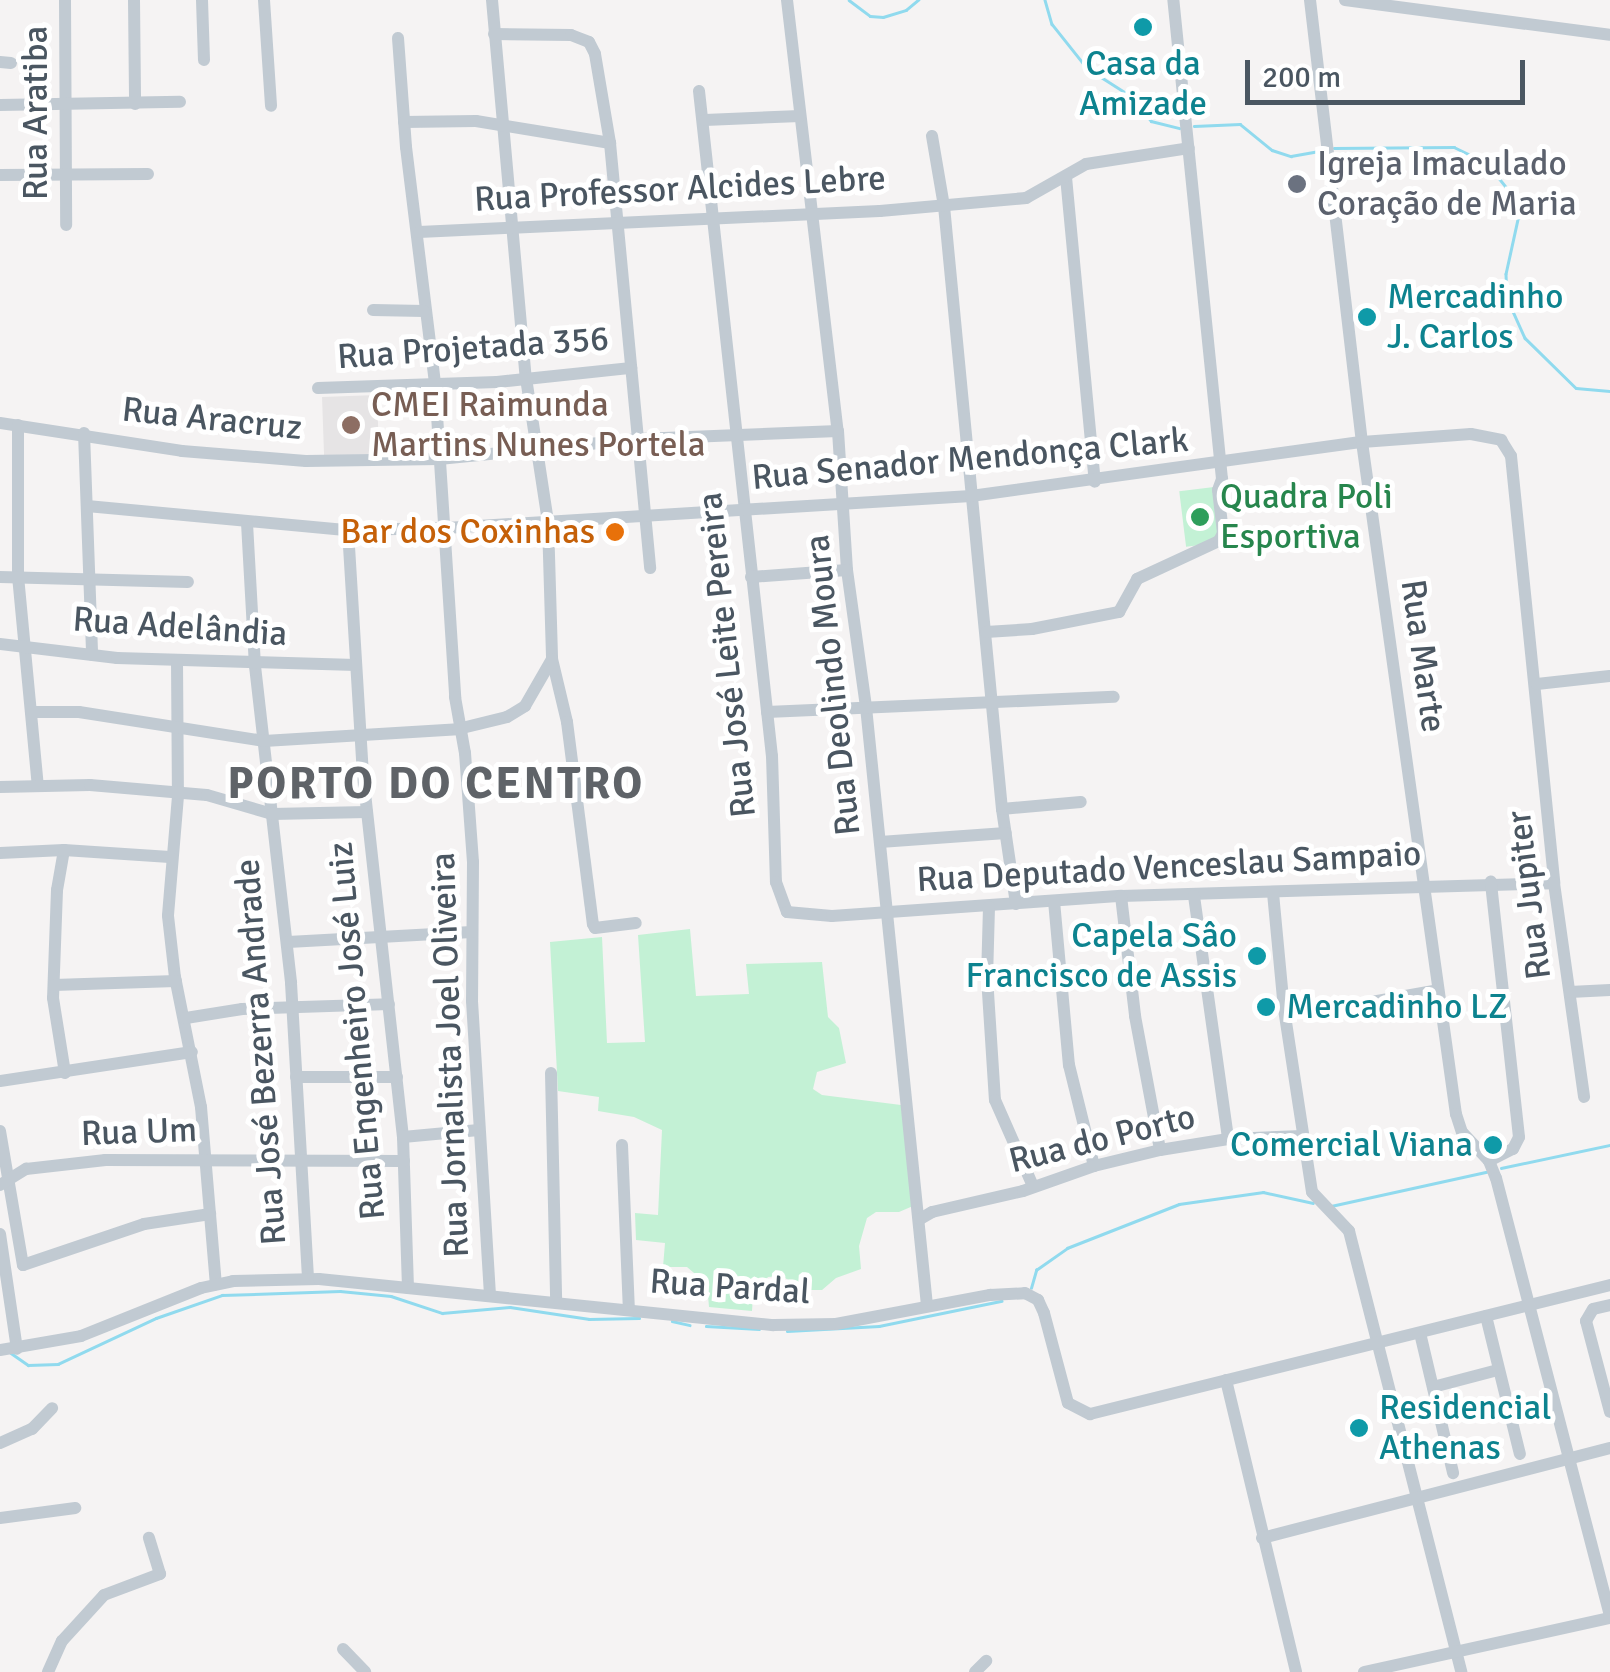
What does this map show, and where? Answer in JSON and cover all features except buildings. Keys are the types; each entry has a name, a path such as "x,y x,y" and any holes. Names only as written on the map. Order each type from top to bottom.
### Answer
{"street":[{"name":"Rua Aratiba","path":"65,0 66,226"},
{"path":"134,0 135,104"},
{"path":"202,0 204,60"},
{"path":"264,0 271,106"},
{"path":"492,0 526,378 548,522 552,659 567,722 593,927 636,923"},
{"name":"Rua Deolindo Moura","path":"787,0 838,431 846,570 866,707 927,1305"},
{"path":"986,632 1058,625 1119,612 1137,579 1222,538 1218,490 1222,472 1173,0"},
{"name":"Rua Marte","path":"1310,0 1362,442 1458,1123 1489,1160 1610,1616"},
{"path":"1344,0 1610,36"},
{"path":"1455,0 1457,16"},
{"path":"494,34 572,34 589,42 610,143 650,568"},
{"name":"Rua Jornalista Joel Oliveira","path":"398,38 424,311 435,384 458,729 473,862 479,1130 490,1294"},
{"name":"Rua José Leite Pereira","path":"700,91 776,803 777,890 787,912"},
{"path":"0,105 180,102"},
{"path":"705,120 800,116"},
{"path":"404,122 476,120 610,143"},
{"name":"Rua Professor Alcides Lebre","path":"932,136 944,206 1002,809 1016,904"},
{"name":"Rua Professor Alcides Lebre","path":"419,232 944,206 1026,198 1086,164 1189,148"},
{"path":"0,174 148,174"},
{"path":"1066,177 1095,482"},
{"path":"373,310 424,311"},
{"name":"Rua Projetada 356","path":"318,388 435,384 632,368"},
{"name":"Rua Aracruz","path":"0,423 233,457 439,459 538,446 838,431"},
{"path":"18,425 18,576 38,786"},
{"path":"84,433 92,654"},
{"name":"Rua Senador Mendonça Clark","path":"87,506 348,530 446,528 971,496 1222,472 1362,442 1438,436"},
{"name":"Rua Jupiter","path":"1438,436 1488,436 1507,445 1537,684 1554,883 1584,1097"},
{"name":"Rua José Bezerra Andrade","path":"247,522 255,666 288,942 308,1279"},
{"name":"Rua Engenheiro José Luiz","path":"348,530 366,812 403,1137 408,1288"},
{"path":"751,576 846,570"},
{"path":"0,577 188,582"},
{"name":"Rua Adelândia","path":"0,644 255,666 356,665"},
{"path":"31,712 80,712 264,741 458,729 507,717 526,706 552,659"},
{"path":"178,661 178,796 168,916 172,960 186,1018 208,1160 216,1284"},
{"path":"1537,684 1610,676"},
{"path":"767,712 1114,698"},
{"path":"0,786 90,785 230,798 272,814 366,812"},
{"path":"1002,809 1081,802"},
{"path":"880,842 1006,832"},
{"path":"0,853 64,850 170,857"},
{"path":"64,850 56,902 54,985 55,1028 65,1073"},
{"name":"Rua Jupiter","path":"1489,1160 1512,1150 1519,1137 1491,882"},
{"name":"Rua Deputado Venceslau Sampaio","path":"787,912 810,916 989,908 1122,896 1554,883"},
{"path":"1273,892 1302,1136 1314,1198 1336,1213 1349,1231 1414,1497 1462,1672"},
{"path":"1122,896 1133,1000 1160,1150"},
{"path":"1194,896 1228,1138"},
{"path":"1054,901 1067,1052 1094,1166"},
{"path":"989,908 988,976 995,1100 1033,1186"},
{"path":"288,942 472,932"},
{"path":"54,985 176,981"},
{"path":"1366,1003 1438,990"},
{"path":"1570,992 1610,990"},
{"path":"186,1018 242,1008 389,1004"},
{"path":"0,1081 192,1052"},
{"path":"551,1073 556,1302"},
{"path":"296,1077 396,1077"},
{"path":"403,1137 479,1130"},
{"path":"0,1132 4,1183 23,1266 144,1224 210,1214"},
{"name":"Rua do Porto","path":"920,1220 947,1208 1160,1150 1228,1138 1302,1136"},
{"path":"622,1145 628,1310"},
{"name":"Rua Um","path":"4,1183 26,1168 89,1162 404,1160"},
{"path":"0,1234 16,1348"},
{"name":"Rua Pardal","path":"0,1350 81,1336 216,1284 308,1279 808,1325 1011,1292 1025,1293 1038,1300 1068,1402 1083,1413 1115,1410 1610,1284"},
{"path":"1595,1288 1605,1306 1593,1309 1586,1321 1610,1412"},
{"path":"1486,1316 1520,1454"},
{"path":"1420,1333 1453,1473"},
{"path":"1433,1387 1498,1370"},
{"path":"1226,1380 1296,1672"},
{"path":"0,1444 32,1429 52,1408"},
{"path":"1262,1538 1610,1448"},
{"path":"0,1518 74,1508"},
{"path":"52,1666 62,1641 104,1595 160,1574 149,1538"},
{"path":"1364,1672 1610,1616"},
{"path":"343,1649 365,1672"},
{"path":"975,1672 986,1661"}],"shaded area":[{"name":"CMEI Raimunda Martins Nunes Portela","path":"377,395 379,454 324,456 322,397"}],"green space":[{"name":"Quadra Poli Esportiva","path":"1214,487 1221,543 1186,547 1179,491"},
{"path":"690,929 696,996 749,994 746,964 822,962 828,1017 839,1028 846,1063 817,1072 813,1089 822,1095 901,1105 913,1206 899,1212 876,1212 867,1218 859,1246 861,1269 836,1278 822,1290 808,1290 781,1276 768,1277 753,1295 752,1311 709,1307 707,1284 687,1267 663,1267 665,1243 636,1240 635,1213 658,1215 662,1130 634,1117 598,1111 599,1097 558,1091 550,942 602,937 607,1043 645,1042 638,935"}],"waterway":[{"path":"849,0 870,16 883,17 906,10 918,0"},
{"path":"1045,0 1052,24 1087,68 1131,96 1151,121 1179,128"},
{"path":"1194,126 1240,124 1272,150 1291,156 1319,151"},
{"path":"1334,148 1454,147 1487,163 1514,197 1519,215 1506,274 1507,298 1525,338 1576,388 1610,391"},
{"path":"1501,1168 1610,1145"},
{"path":"1331,1206 1486,1172"},
{"path":"1031,1288 1036,1270 1067,1248 1179,1204 1263,1192 1313,1203"},
{"path":"11,1353 28,1365 58,1364 156,1318 222,1295 340,1291 391,1296 442,1313 510,1307 589,1319 639,1318"},
{"path":"787,1331 879,1326 1001,1301"},
{"path":"672,1321 690,1325"},
{"path":"706,1326 759,1329"}],"place":[{"name":"Casa da Amizade","path":"1143,27"},
{"name":"Igreja Imaculado Coração de Maria","path":"1297,184"},
{"name":"Mercadinho J. Carlos","path":"1367,317"},
{"name":"CMEI Raimunda Martins Nunes Portela","path":"351,425"},
{"name":"Quadra Poli Esportiva","path":"1200,517"},
{"name":"Bar dos Coxinhas","path":"615,532"},
{"name":"Capela Sâo Francisco de Assis","path":"1257,956"},
{"name":"Mercadinho LZ","path":"1266,1007"},
{"name":"Comercial Viana","path":"1493,1145"},
{"name":"Residencial Athenas","path":"1359,1428"}],"district":[{"name":"PORTO DO CENTRO","path":"436,784"}]}
